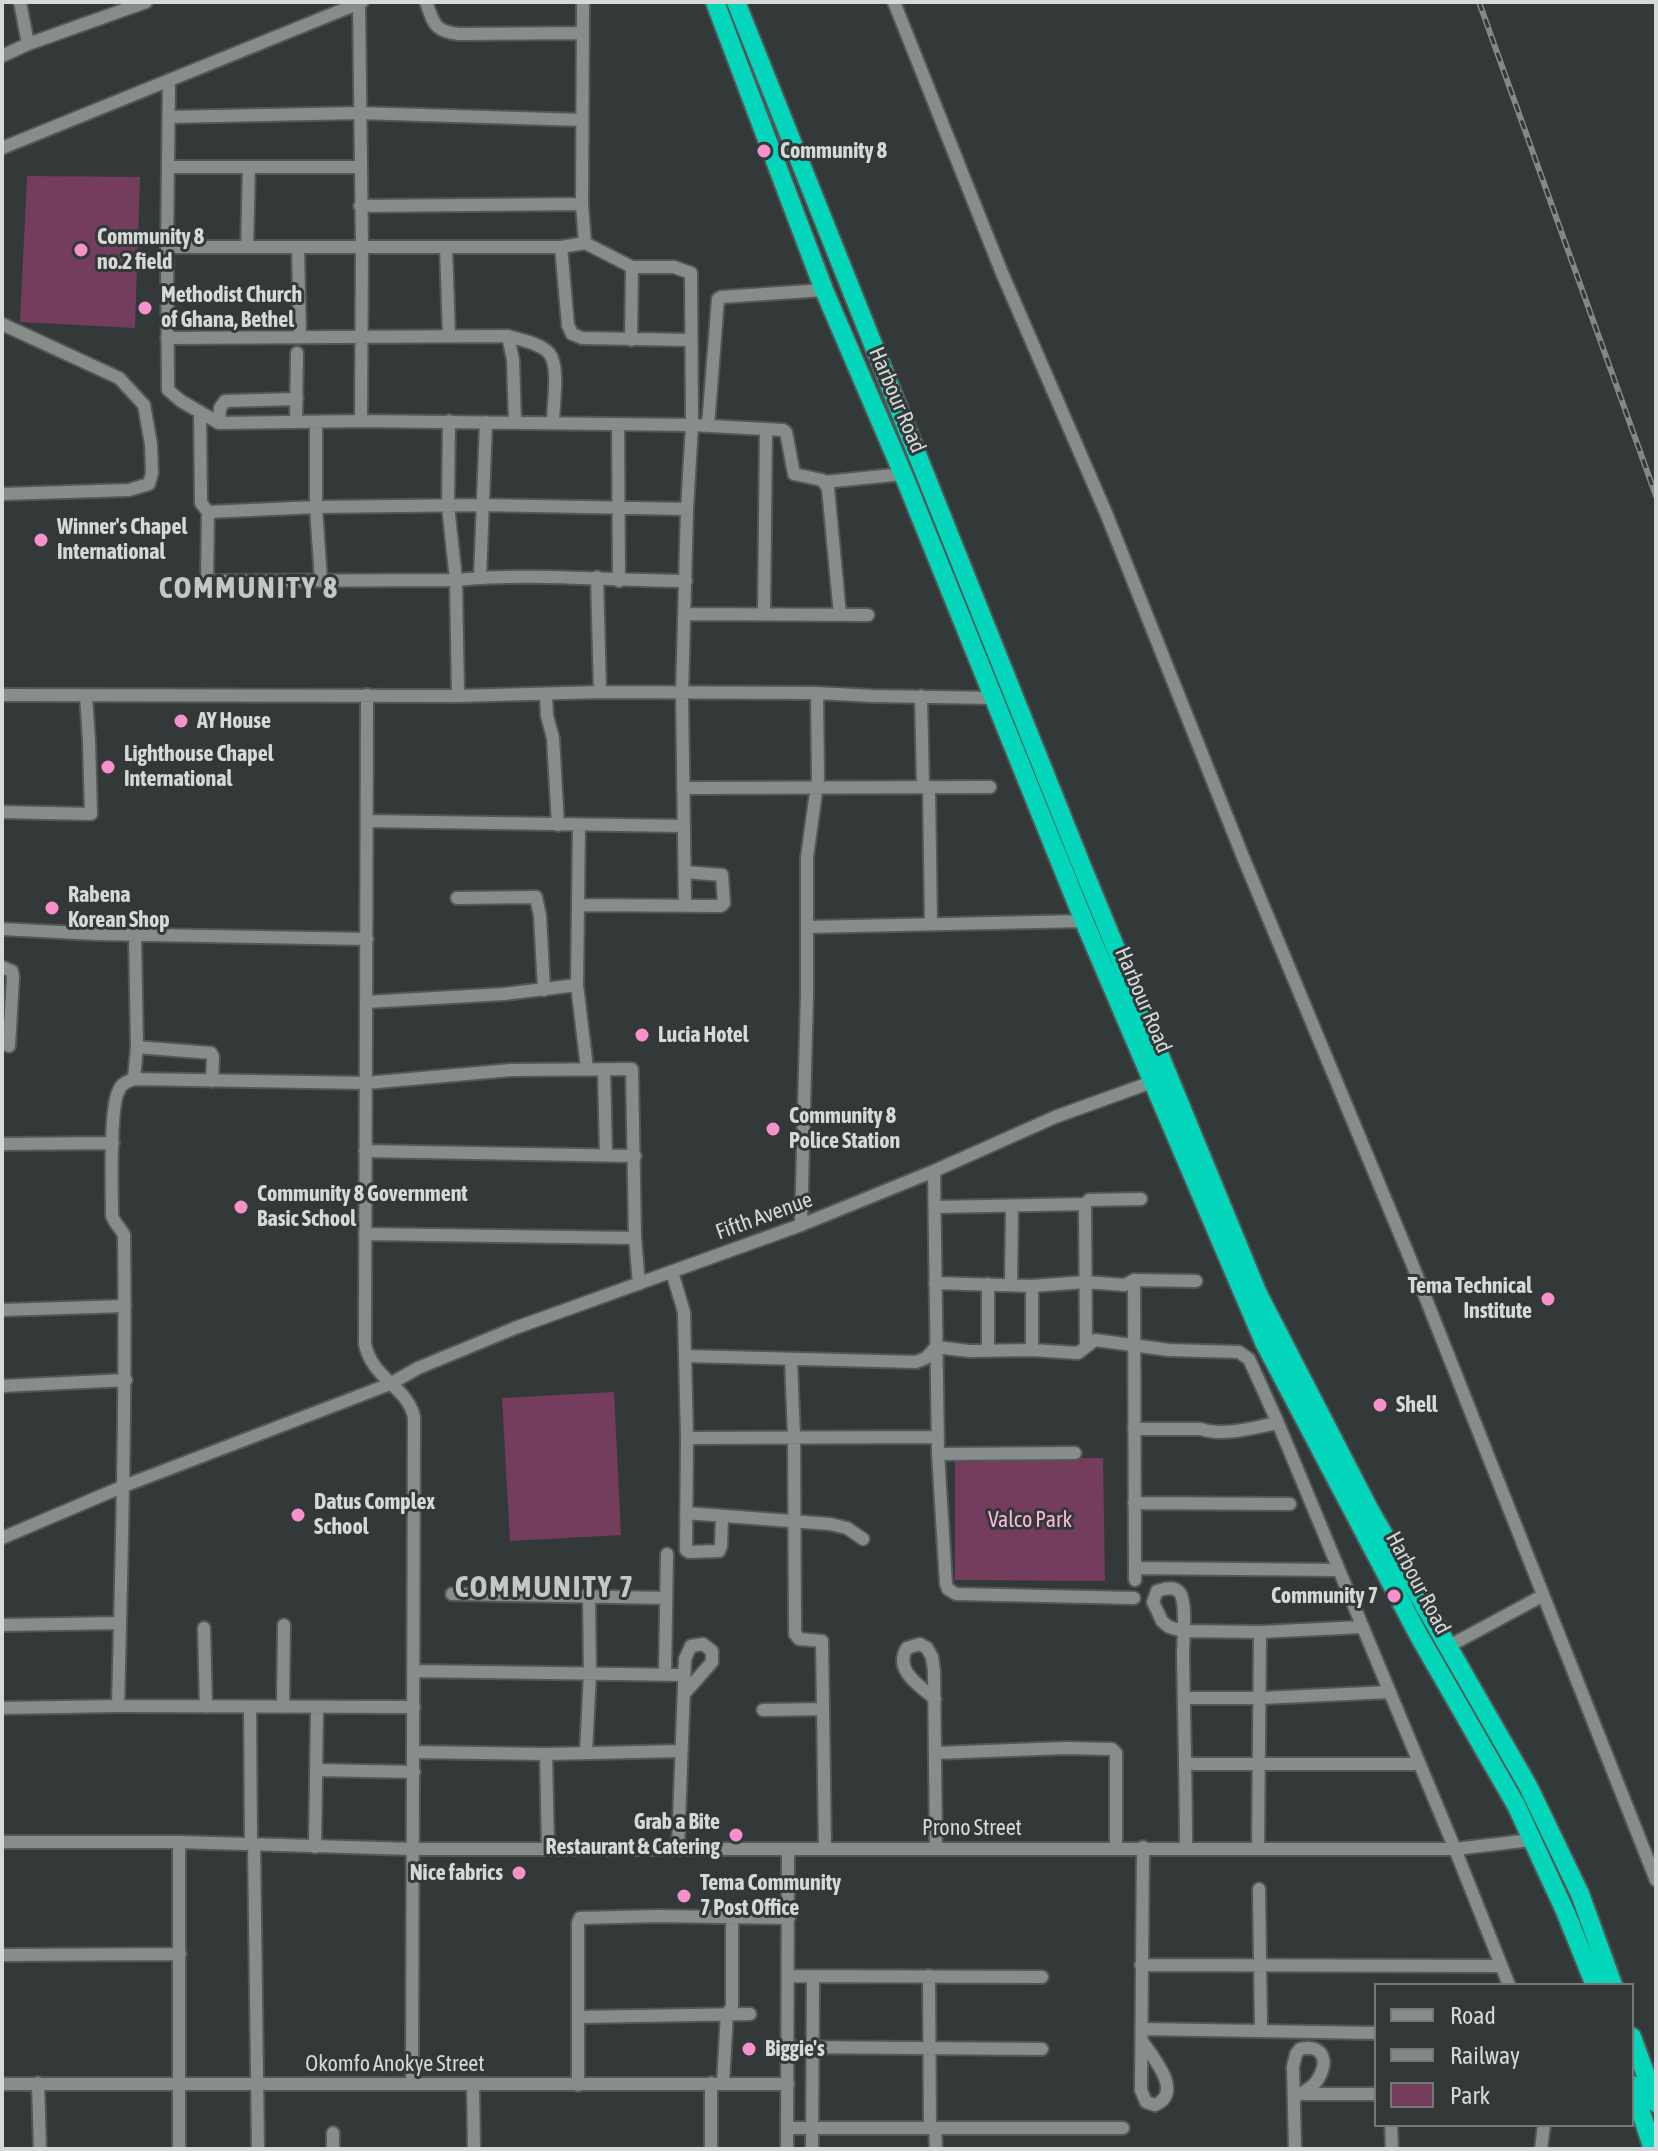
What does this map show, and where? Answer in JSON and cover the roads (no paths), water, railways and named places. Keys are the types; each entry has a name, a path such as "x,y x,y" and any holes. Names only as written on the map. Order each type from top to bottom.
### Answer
{"highway":[{"name":"Harbour Road","path":"715,2 824,290 903,474 1084,921 1264,1342 1419,1636 1516,1805 1594,1983"},
{"name":"Harbour Road","path":"736,2 1081,864 1258,1294 1369,1509 1535,1799 1580,1894 1612,1983"},
{"path":"1634,2042 1656,2103"},
{"path":"1634,2091 1653,2149"}],"street":[{"path":"20,2 28,44"},
{"path":"2,56 115,7 146,2"},
{"path":"426,2 433,22 442,32 583,33"},
{"path":"583,2 582,204 585,243"},
{"path":"894,2 1002,273 1106,513 1238,844 1403,1241 1656,1880"},
{"path":"2,148 360,3 361,421"},
{"path":"169,80 168,390 219,423 553,422 783,430 786,432 794,474 824,482 903,474"},
{"path":"169,117 359,113 582,120"},
{"path":"168,167 359,167"},
{"path":"247,247 249,167"},
{"path":"360,206 582,204"},
{"path":"167,247 561,247 585,243 632,267 674,267 691,273 692,425 682,694 685,905"},
{"path":"446,247 449,335"},
{"path":"561,247 568,325 572,334 582,338 690,340"},
{"path":"298,248 300,337"},
{"path":"631,340 632,267"},
{"path":"708,426 718,299 824,290"},
{"path":"2,324 119,378 144,405 152,473 149,484 129,490 2,494"},
{"path":"167,338 508,336 532,343 548,352 555,365 553,422"},
{"path":"508,336 513,360 515,422"},
{"path":"296,422 297,353"},
{"path":"219,423 220,408 225,401 297,399"},
{"path":"200,412 201,503 208,512 207,581 597,577 619,581 686,581"},
{"path":"449,421 448,506 456,580 458,696"},
{"path":"316,422 316,507 321,581"},
{"path":"480,578 486,422"},
{"path":"618,424 619,581"},
{"path":"764,614 766,429"},
{"path":"824,482 828,488 840,615"},
{"path":"208,512 482,505 687,509"},
{"path":"597,577 600,692"},
{"path":"685,614 868,615"},
{"path":"2,695 458,696 600,692 994,698"},
{"path":"801,1225 807,857 817,787 817,693"},
{"path":"367,695 365,1344 373,1367 406,1398 414,1417 412,2084"},
{"path":"546,695 553,738 558,825"},
{"path":"2,812 91,814 86,696"},
{"path":"921,696 931,924"},
{"path":"683,788 990,787"},
{"path":"367,821 683,826"},
{"path":"579,825 577,985 587,1068"},
{"path":"579,905 721,906 724,901 722,875 685,872"},
{"path":"457,898 536,897 544,990"},
{"path":"807,927 1084,921"},
{"path":"2,929 367,939"},
{"path":"134,1079 137,1047 135,934"},
{"path":"2,967 12,971 13,977 9,1046"},
{"path":"366,1002 577,985"},
{"path":"137,1047 211,1053 212,1081"},
{"path":"118,1706 126,1380 124,1235 112,1216 115,1102 126,1082 134,1079 366,1083 511,1070 632,1069 635,1238 639,1284"},
{"path":"604,1070 606,1155"},
{"name":"Fifth Avenue","path":"2,1538 124,1486 390,1384 418,1368 515,1328 801,1225 1055,1117 1152,1082"},
{"path":"2,1144 113,1143"},
{"path":"365,1151 635,1156"},
{"path":"934,1171 938,1454 946,1584 951,1592 1134,1598"},
{"path":"936,1207 1085,1204 1089,1200 1141,1199"},
{"path":"1085,1204 1086,1346"},
{"path":"1011,1284 1012,1206"},
{"path":"365,1234 635,1238"},
{"path":"672,1272 682,1302 686,1356 685,1547 689,1552 719,1551 722,1516"},
{"path":"935,1283 1032,1286 1085,1282 1125,1285 1134,1280 1196,1281"},
{"path":"1134,1280 1135,1574 1339,1570"},
{"path":"988,1284 988,1351"},
{"path":"1032,1286 1032,1350"},
{"path":"2,1310 125,1306"},
{"path":"936,1347 1078,1353 1095,1340 1169,1350 1242,1353 1249,1359 1390,1692 1508,1983"},
{"path":"686,1356 916,1362 926,1358 936,1347"},
{"path":"791,1359 795,1636 822,1641 825,1849"},
{"path":"2,1386 126,1380"},
{"path":"1134,1429 1226,1431 1278,1423"},
{"path":"687,1438 938,1437"},
{"path":"938,1454 1075,1453"},
{"path":"1134,1503 1290,1504"},
{"path":"686,1513 793,1520 847,1528 863,1539"},
{"path":"665,1674 667,1554"},
{"path":"452,1594 666,1598"},
{"path":"1449,1646 1542,1596"},
{"path":"586,1752 590,1674 589,1597"},
{"path":"2,1625 120,1623"},
{"path":"283,1707 284,1625"},
{"path":"1186,1849 1183,1631 1260,1632 1362,1627"},
{"path":"204,1628 206,1707"},
{"path":"1258,1849 1260,1632"},
{"path":"678,1848 685,1659 691,1646 703,1644 712,1651 712,1662 684,1694"},
{"path":"415,1671 684,1675"},
{"path":"1184,1698 1390,1692"},
{"path":"935,1699 936,1849"},
{"path":"250,1707 258,2149"},
{"path":"315,1847 317,1707"},
{"path":"2,1708 414,1707"},
{"path":"763,1710 823,1709"},
{"path":"935,1753 1112,1749 1116,1753 1116,1847"},
{"path":"414,1752 546,1754 681,1751"},
{"path":"546,1754 548,1848"},
{"path":"1186,1764 1419,1764"},
{"path":"318,1770 414,1772"},
{"name":"Prono Street","path":"2,1842 179,1842 413,1849 1455,1849 1531,1840"},
{"path":"179,1842 179,2149"},
{"path":"1143,1847 1142,2035 1261,2031 1374,2033"},
{"path":"787,2149 788,1849"},
{"path":"1259,1889 1261,2031"},
{"path":"711,2149 727,2014 732,2007 732,1917"},
{"path":"578,2085 580,1918 789,1918"},
{"path":"2,1955 180,1954"},
{"path":"1141,1965 1501,1966"},
{"path":"788,1976 1042,1977"},
{"path":"929,1976 932,2128 936,2149"},
{"path":"812,2149 813,1977"},
{"path":"578,2017 750,2014"},
{"path":"788,2047 1042,2049"},
{"path":"38,2083 40,2149"},
{"name":"Okomfo Anokye Street","path":"2,2084 788,2084"},
{"path":"473,2084 474,2149"},
{"path":"1295,2149 1297,2096 1374,2094"},
{"path":"1391,2127 1392,2149"},
{"path":"1541,2149 1544,2127"},
{"path":"787,2128 1123,2128"},
{"path":"333,2133 333,2149"}],"railway":[{"path":"1479,2 1656,496"}],"place":[{"name":"Community 8","path":"764,151"},
{"name":"Community 8 no.2 field","path":"81,250"},
{"name":"Methodist Church of Ghana, Bethel","path":"145,308"},
{"name":"Winner's Chapel International","path":"41,540"},
{"name":"AY House","path":"181,721"},
{"name":"Lighthouse Chapel International","path":"108,767"},
{"name":"Rabena Korean Shop","path":"52,908"},
{"name":"Lucia Hotel","path":"642,1035"},
{"name":"Community 8 Police Station","path":"773,1129"},
{"name":"Community 8 Government Basic School","path":"241,1207"},
{"name":"Tema Technical Institute","path":"1548,1299"},
{"name":"Shell","path":"1380,1405"},
{"name":"Datus Complex School","path":"298,1515"},
{"name":"Community 7","path":"1394,1596"},
{"name":"Grab a Bite Restaurant & Catering","path":"736,1835"},
{"name":"Nice fabrics","path":"519,1873"},
{"name":"Tema Community 7 Post Office","path":"684,1896"},
{"name":"Biggie's","path":"749,2049"}],"district":[{"name":"COMMUNITY 8","path":"249,589"},
{"name":"COMMUNITY 7","path":"545,1588"}],"park label":[{"name":"Valco Park","path":"1030,1520"}]}
